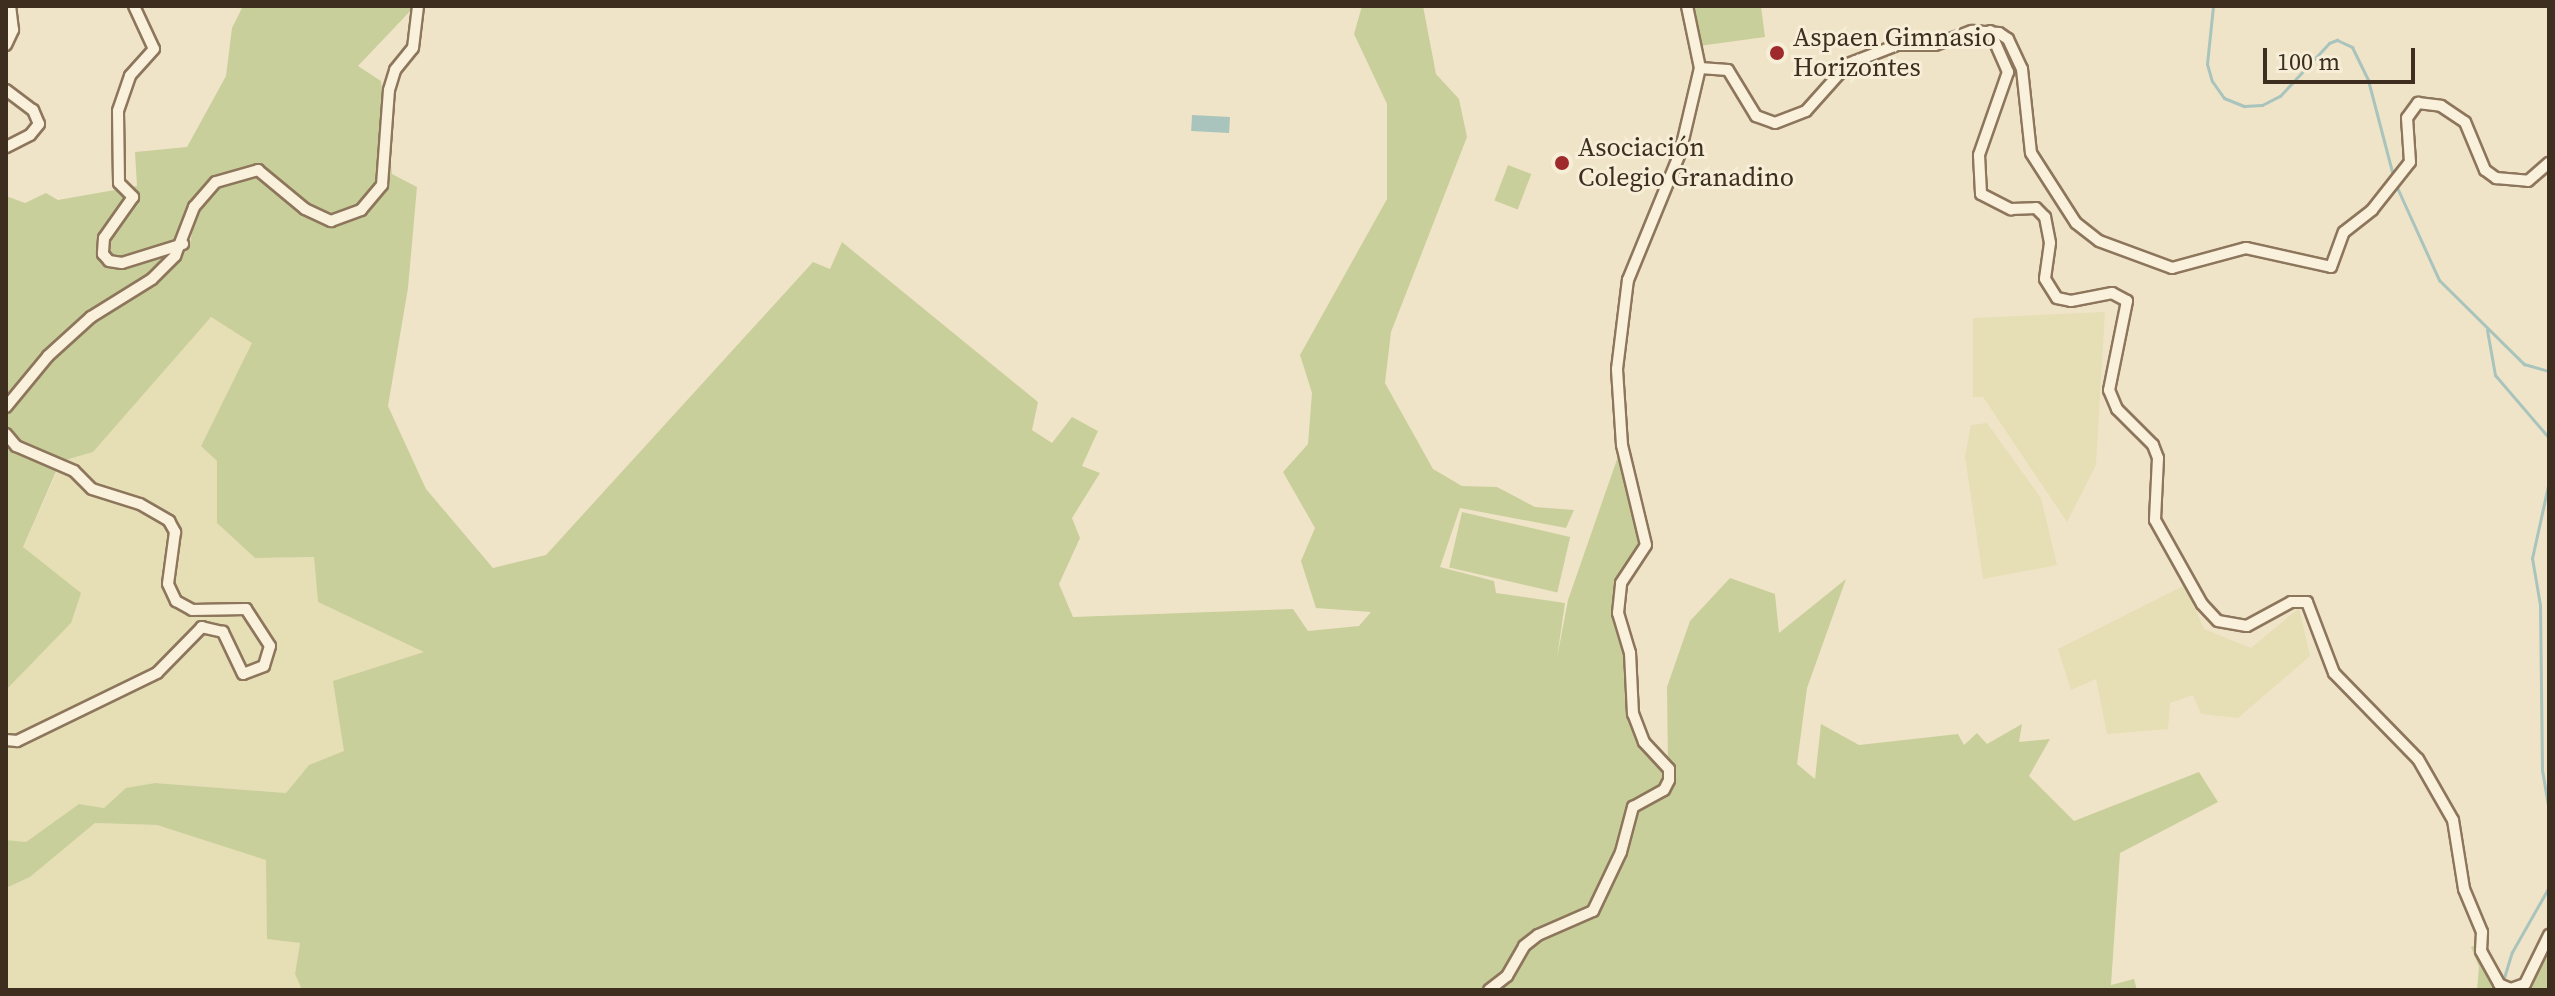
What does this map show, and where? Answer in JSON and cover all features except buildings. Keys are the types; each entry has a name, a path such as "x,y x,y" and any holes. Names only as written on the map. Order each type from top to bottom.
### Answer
{"street":[{"path":"6,45 13,30 10,6"},
{"path":"134,6 154,49 130,76 118,111 119,183 133,197 104,238 103,254 122,263 183,244"},
{"path":"6,407 48,356 91,317 152,279 183,244 202,194 249,169 268,176 305,209 331,221 361,210 382,185 389,90 395,70 413,48 418,6"},
{"path":"1489,990 1507,976 1524,946 1538,935 1593,911 1621,852 1633,807 1664,790 1669,780 1669,769 1644,742 1633,714 1630,653 1618,613 1621,583 1640,561 1646,545 1622,445 1617,369 1628,280 1668,190 1700,68 1687,6"},
{"path":"1700,68 1728,70 1756,116 1775,123 1806,111 1848,64 1897,45 1935,45 1972,31 1990,31 2008,39 2016,53 2031,153 2076,223 2099,241 2158,266 2184,266 2246,248 2331,267 2344,232 2372,210 2410,162 2407,118 2418,103 2441,106 2465,122 2485,170 2496,178 2528,181 2549,163"},
{"path":"1990,31 2008,72 2007,84 1979,155 1981,194 2011,209 2036,208 2045,217 2050,243 2045,279 2057,298 2071,301 2112,293 2127,301 2109,390 2117,409 2153,445 2158,458 2155,520 2202,604 2218,621 2247,626 2291,602 2307,602 2334,673 2418,759 2453,820 2464,889 2482,932 2481,951 2499,984 2511,989 2525,984 2549,935"},
{"path":"6,90 33,110 39,124 30,135 6,147"},
{"path":"6,434 16,446 74,471 92,489 140,504 169,521 175,532 168,584 176,601 192,610 246,609 256,616 270,646 264,666 243,674 223,632 202,627 157,673 17,741 6,740"}],"shaded area":[{"path":"2105,312 2096,465 2067,522 1983,397 1973,397 1973,318"},
{"path":"210,317 253,343 201,445 217,461 217,523 255,558 314,557 318,602 426,652 344,752 309,765 286,793 155,783 126,788 104,808 79,804 26,842 6,840 6,690 71,623 23,547 62,461 93,452"},
{"path":"1987,423 2041,498 2057,565 1983,579 1965,456 1971,425"},
{"path":"2185,585 2204,629 2251,648 2299,608 2310,656 2238,718 2201,714 2193,695 2170,703 2168,729 2107,734 2096,679 2071,690 2058,649"},
{"path":"95,823 157,825 267,860 267,938 300,943 295,974 302,990 6,990 6,888 30,877"}],"green space":[{"path":"243,6 415,6 358,66 381,81 392,174 417,187 408,288 388,406 426,489 493,568 546,555 813,262 830,269 842,242 1038,402 1032,430 1052,443 1072,417 1098,431 1082,466 1100,473 1072,518 1080,538 1059,584 1073,617 1293,609 1308,631 1359,626 1371,612 1316,608 1301,561 1315,528 1283,472 1308,444 1312,393 1300,355 1387,199 1387,104 1354,34 1362,6 1423,6 1436,74 1459,99 1467,137 1391,332 1385,383 1433,469 1462,486 1497,487 1535,507 1574,510 1566,528 1460,508 1440,567 1494,581 1496,593 1565,603 1557,658 1568,600 1622,445 1646,545 1621,583 1618,613 1630,653 1633,714 1644,742 1668,768 1667,687 1690,621 1730,578 1775,594 1779,633 1846,579 1807,688 1797,764 1815,779 1821,724 1859,745 1958,734 1964,745 1977,733 1987,744 2022,724 2019,742 2050,739 2029,776 2074,821 2199,772 2218,802 2120,853 2111,985 2134,979 2137,990 302,990 295,974 300,943 267,939 266,860 157,825 95,823 30,877 6,888 6,840 26,842 79,804 104,808 126,788 155,783 286,793 309,765 344,751 333,681 424,652 318,602 314,557 255,558 217,523 217,461 201,446 252,343 211,317 93,452 62,461 19,443 6,426 6,414 51,358 93,320 154,281 189,248 197,209 225,182 215,178 200,190 180,241 122,259 99,251 107,264 123,267 173,253 149,276 89,314 46,353 6,402 6,196 25,203 46,193 58,200 137,186 135,152 187,147 226,76 232,28"},
{"path":"1694,6 1761,6 1765,37 1699,46"},
{"path":"1508,165 1531,174 1518,209 1494,200"},
{"path":"6,441 58,467 23,547 81,593 71,623 6,690"},
{"path":"1462,512 1570,537 1557,593 1449,568"},
{"path":"2549,935 2549,990 2477,990 2479,967 2471,947 2480,943 2499,984 2518,988"}],"water":[{"path":"1192,115 1230,117 1229,133 1191,131"}],"waterway":[{"path":"2213,6 2207,64 2212,81 2224,98 2244,106 2262,105 2280,96 2329,43 2337,40 2352,47 2368,80 2393,175"},
{"path":"2395,183 2439,280 2524,364 2549,371"},
{"path":"2487,330 2495,375 2549,438"},
{"path":"2549,481 2532,558 2540,605 2542,770 2549,811"},
{"path":"2503,981 2512,952 2549,887"}],"place":[{"name":"Aspaen Gimnasio Horizontes","path":"1777,53"},
{"name":"Asociación Colegio Granadino","path":"1562,163"}]}
